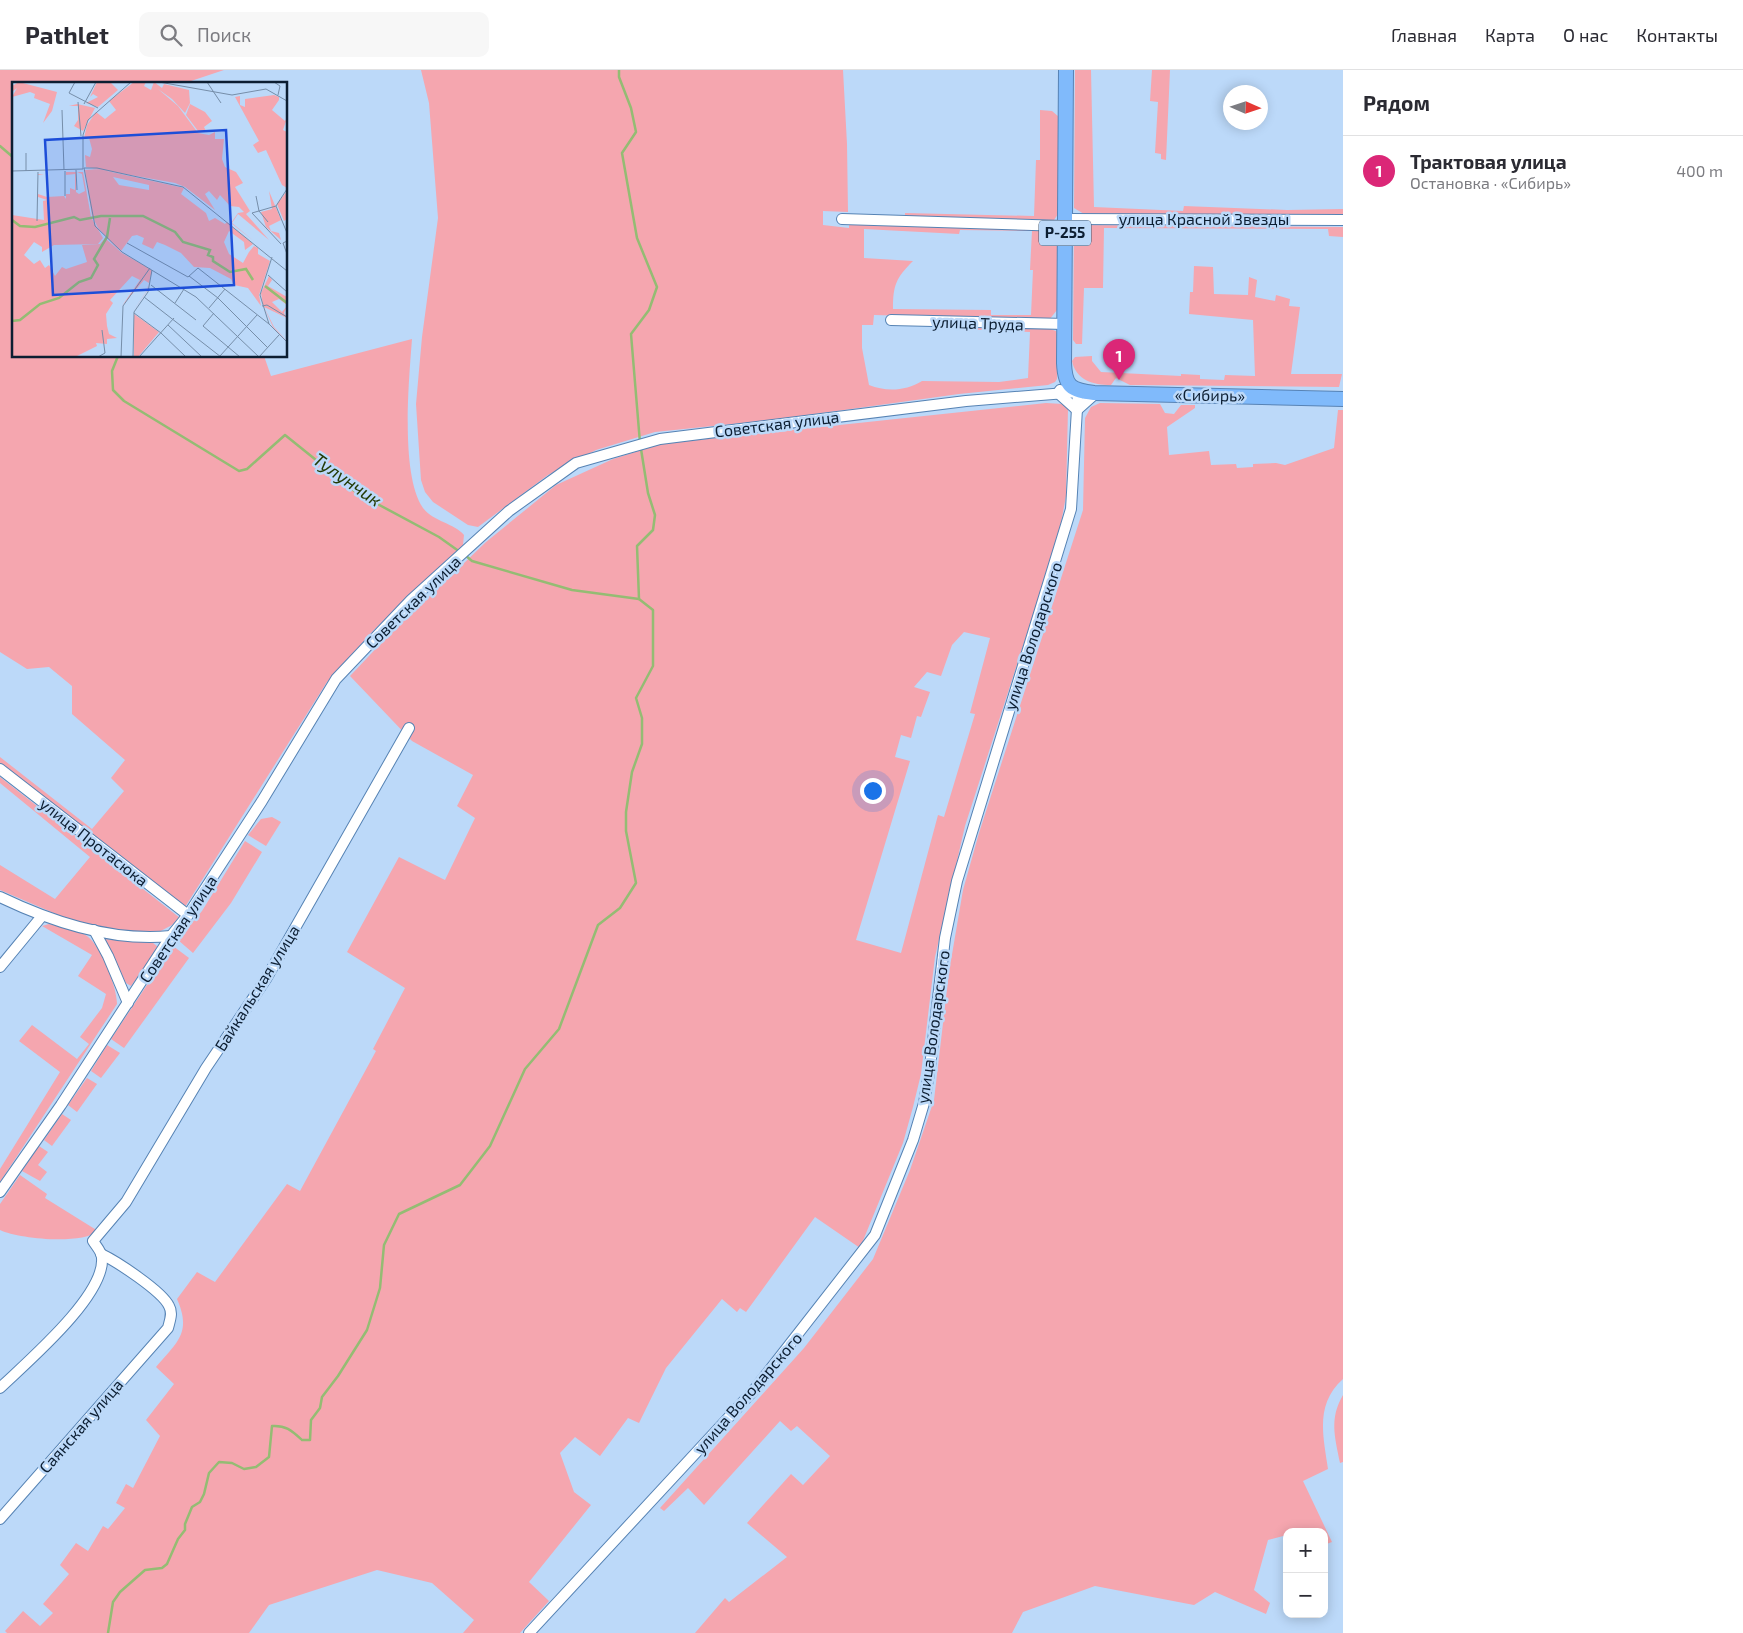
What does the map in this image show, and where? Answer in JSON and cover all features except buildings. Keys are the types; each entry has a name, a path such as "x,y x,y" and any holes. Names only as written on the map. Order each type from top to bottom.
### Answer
{"highway":[{"name":"Р-255","path":"1066,70 1064,363 1067,378"},
{"path":"1067,378 1070,386 1078,392"},
{"name":"«Сибирь»","path":"1078,392 1343,399"}],"street":[{"name":"улица Красной Звезды","path":"842,219 1065,222 1343,220"},
{"name":"улица Труда","path":"891,320 1065,324"},
{"path":"1067,378 1058,393 1077,410 1096,393"},
{"name":"Советская улица","path":"0,1192 171,936 188,915 262,801 336,679 411,600 509,510 576,462 660,439 956,402 1078,392"},
{"name":"улица Володарского","path":"529,1633 754,1390 875,1235 913,1140 924,1103 945,938 956,881 1072,509 1078,392"},
{"name":"Байкальская улица","path":"101,1254 93,1242 126,1202 206,1068 266,979 409,728"},
{"name":"улица Протасюка","path":"0,769 188,915"},
{"path":"0,897 42,916 94,930 154,938 171,936"},
{"path":"0,967 42,916"},
{"path":"94,930 108,956 128,1003"},
{"path":"0,1388 79,1309 92,1291 100,1273 101,1254"},
{"name":"Саянская улица","path":"0,1518 162,1334 171,1317 169,1306 163,1298 125,1268 101,1254"}],"shaded area":[{"path":"0,70 224,70 188,82 12,82 12,358 265,358 271,376 412,339 408,402 411,473 416,493 423,508 438,520 460,531 464,535 463,545 374,630 327,682 185,907 0,763 0,757 92,829 124,791 111,778 125,760 72,714 72,686 49,667 27,669 0,652"},
{"path":"421,70 843,70 848,212 823,211 823,225 849,228 849,224 1045,230 1054,235 1058,244 1057,310 1049,320 874,315 873,325 862,325 862,348 869,385 882,389 903,389 922,381 999,382 1028,378 1030,332 939,328 939,326 1050,329 1056,331 1059,339 1057,379 1048,385 959,394 772,420 655,432 596,450 548,475 478,527 468,525 433,502 425,492 421,480 416,404 422,337 438,218 429,103","holes":["864,229 959,234 960,230 1032,231 1030,270 1033,270 1031,315 991,315 991,310 893,309 895,288 899,277 913,261 864,258"]},
{"path":"1075,70 1091,70 1094,207 1183,211 1184,206 1287,210 1343,209 1343,217 1084,214 1074,208"},
{"path":"1152,70 1170,70 1166,160 1161,159 1161,154 1155,153 1158,102 1150,101"},
{"path":"1040,110 1052,111 1059,117 1058,214 1054,220 905,218 905,213 1034,216 1036,160 1040,160"},
{"path":"1079,225 1343,227 1343,237 1329,236 1328,229 1104,228 1103,288 1084,288 1082,344 1076,344 1073,340 1074,230"},
{"path":"1194,266 1213,267 1214,294 1248,295 1249,277 1257,280 1255,297 1275,301 1276,295 1290,299 1289,306 1300,307 1291,374 1342,374 1339,387 1130,385 1116,378 1111,385 1104,385 1086,380 1077,373 1072,361 1075,357 1092,356 1092,361 1101,372 1181,376 1181,374 1200,375 1200,379 1224,380 1225,375 1255,376 1253,320 1189,314 1190,292 1193,292"},
{"path":"1046,403 1063,404 1068,409 1066,496 1059,534 965,826 935,957 921,1074 903,1143 860,1248 815,1217 746,1312 740,1308 737,1312 722,1299 666,1368 639,1423 628,1418 600,1456 575,1437 560,1453 574,1492 591,1505 529,1582 549,1601 520,1633 463,1633 474,1620 432,1583 377,1570 269,1605 249,1633 7,1633 5,1631 23,1611 40,1626 53,1613 43,1604 69,1574 60,1565 76,1543 88,1551 103,1526 108,1529 125,1508 116,1503 126,1484 133,1488 160,1436 146,1420 174,1384 156,1367 180,1336 183,1320 177,1299 197,1272 215,1282 287,1184 300,1191 376,1051 373,1049 405,988 347,952 399,857 445,880 475,818 457,806 473,775 412,741 350,676 386,638 486,542 556,485 613,459 661,444","holes":["964,632 990,638 970,713 975,714 944,817 938,815 901,953 856,940 910,761 895,757 901,735 911,738 917,716 921,717 930,692 914,687 927,672 941,676 952,645"]},
{"path":"1100,403 1160,404 1165,413 1174,414 1181,405 1195,405 1195,408 1167,427 1169,455 1209,451 1211,465 1236,464 1237,468 1253,467 1253,464 1276,463 1285,465 1334,448 1338,410 1343,410 1343,1379 1328,1399 1323,1421 1328,1469 1303,1481 1325,1528 1283,1528 1283,1536 1268,1540 1254,1590 1270,1603 1266,1614 1215,1592 1194,1605 1095,1586 1023,1612 1012,1633 695,1633 725,1598 729,1602 787,1557 747,1523 791,1474 803,1485 830,1456 797,1426 791,1431 780,1421 704,1505 688,1488 664,1511 660,1508 804,1348 873,1259 910,1170 934,1100 949,972 963,890 979,833 1083,510 1085,418 1091,407"},
{"path":"0,777 180,918 157,933 105,930 63,917 0,890 0,865 55,899 90,857 0,783"},
{"path":"272,817 281,822 266,846 248,835 261,819"},
{"path":"245,841 262,852 231,903 193,953 178,940 202,911"},
{"path":"49,924 79,932 87,936 98,948 107,967 117,1004 0,1182 0,1169 60,1072 19,1041 32,1025 77,1059 89,1044 80,1037 102,1008 106,994 78,976 92,955 42,926"},
{"path":"104,939 153,943 158,947 131,986 126,983"},
{"path":"173,946 189,958 124,1048 111,1039"},
{"path":"107,1045 120,1053 101,1078 91,1071"},
{"path":"87,1078 97,1084 77,1112 68,1105"},
{"path":"62,1114 71,1120 52,1146 44,1140"},
{"path":"39,1146 48,1152 38,1165 47,1172 40,1181 22,1171"},
{"path":"20,1175 47,1194 45,1198 98,1231 79,1238 50,1239 21,1236 0,1230 0,1204"},
{"path":"1343,1395 1343,1462 1340,1463 1334,1428 1336,1412"},
{"path":"1328,1534 1332,1542 1328,1544"}],"waterway":[{"path":"619,70 619,77 631,108 636,132 622,153 637,238 657,287 649,310 631,334 640,443"},
{"name":"Тулунчик","path":"0,146 12,156"},
{"name":"Тулунчик","path":"117,358 112,371 113,390 124,401 239,471 247,469 285,435 357,493 439,537 460,552"},
{"path":"108,1633 113,1602 120,1592 145,1570 162,1568 167,1564 178,1539 185,1530 185,1524 192,1507 200,1502 204,1494 209,1473 219,1462 232,1463 244,1469 256,1467 269,1457 272,1426 292,1431 302,1440 310,1440 311,1420 320,1408 322,1397 338,1376 367,1330 380,1288 384,1245 399,1214 460,1185 490,1146 525,1069 559,1029 598,925 620,908 636,883 626,831 626,812 632,772 642,744 642,718 636,698 653,666 653,610 639,599 637,546 653,530 655,515 648,493 641,449"},
{"name":"Тулунчик","path":"465,555 472,561 572,590 639,599"}],"place":[{"name":"Трактовая улица","path":"1119,380"}]}
